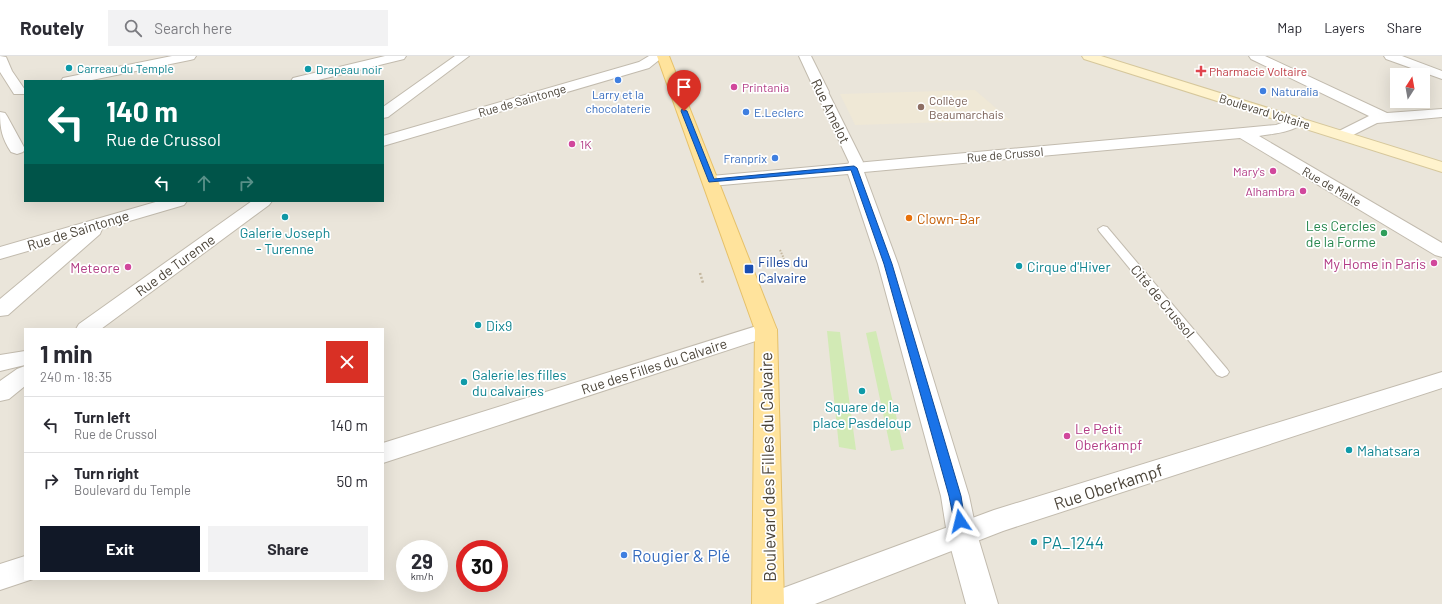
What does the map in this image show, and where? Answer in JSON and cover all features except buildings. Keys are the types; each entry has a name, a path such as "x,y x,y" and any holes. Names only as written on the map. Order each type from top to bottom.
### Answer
{"main road":[{"name":"Boulevard des Filles du Calvaire","path":"663,56 766,330 768,604"},
{"name":"Boulevard Voltaire","path":"1088,56 1442,166"}],"street":[{"path":"73,80 190,56"},
{"path":"302,80 400,56"},
{"path":"384,113 463,56"},
{"name":"Rue de Saintonge","path":"384,141 644,65 658,56"},
{"name":"Rue Amelot","path":"804,56 856,162 854,168 888,264 955,496 962,534 982,604"},
{"path":"1255,56 1383,118"},
{"path":"1390,56 1442,75"},
{"path":"0,58 3,71 17,93"},
{"path":"1342,135 1374,119 1442,113"},
{"path":"0,116 21,148 0,153"},
{"name":"Rue de Crussol","path":"711,181 854,168 1041,155 1279,129 1298,121"},
{"name":"Rue de Malte","path":"1243,133 1442,251"},
{"path":"0,310 83,238 129,202"},
{"name":"Rue de Saintonge","path":"0,253 175,202"},
{"name":"Rue de Turenne","path":"88,328 262,202"},
{"name":"Rue des Filles du Calvaire","path":"384,453 766,330"},
{"path":"0,363 24,358"},
{"path":"0,393 24,375"},
{"name":"Rue Oberkampf","path":"778,604 994,522 1442,380"},
{"path":"0,577 24,569"}],"lane":[{"name":"Cité de Crussol","path":"1103,229 1222,372"}],"path":[{"path":"780,250 785,261"},
{"path":"700,273 703,283"}],"shaded area":[{"path":"0,56 1442,56 1442,604 0,604"},
{"name":"Collège Beaumarchais","path":"975,90 1010,120 855,125 840,94"}],"green space":[{"path":"827,331 840,332 856,450 839,447"},
{"path":"876,331 904,449 891,451 866,333"}],"place":[{"name":"Carreau du Temple","path":"69,68"},
{"name":"Drapeau noir","path":"308,69"},
{"name":"Pharmacie Voltaire","path":"1201,71"},
{"name":"Larry et la chocolaterie","path":"618,80"},
{"name":"Printania","path":"734,87"},
{"name":"Naturalia","path":"1263,91"},
{"name":"Collège Beaumarchais","path":"921,107"},
{"name":"E.Leclerc","path":"746,112"},
{"name":"1K","path":"572,144"},
{"name":"Franprix","path":"775,158"},
{"name":"Mary's","path":"1273,171"},
{"name":"Alhambra","path":"1303,191"},
{"name":"Galerie Joseph - Turenne","path":"285,217"},
{"name":"Clown-Bar","path":"909,218"},
{"name":"Les Cercles de la Forme","path":"1384,233"},
{"name":"My Home in Paris","path":"1434,263"},
{"name":"Cirque d'Hiver","path":"1019,266"},
{"name":"Meteore","path":"128,267"},
{"name":"Filles du Calvaire","path":"749,269"},
{"name":"Dix9","path":"478,325"},
{"name":"Galerie les filles du calvaires","path":"464,382"},
{"name":"Square de la place Pasdeloup","path":"862,391"},
{"name":"Le Petit Oberkampf","path":"1067,436"},
{"name":"Mahatsara","path":"1349,450"},
{"name":"PA_1244","path":"1034,542"},
{"name":"Rougier & Plé","path":"624,555"}],"route":[{"path":"684,111 711,181 854,168 888,264 955,496 960,521"}]}
